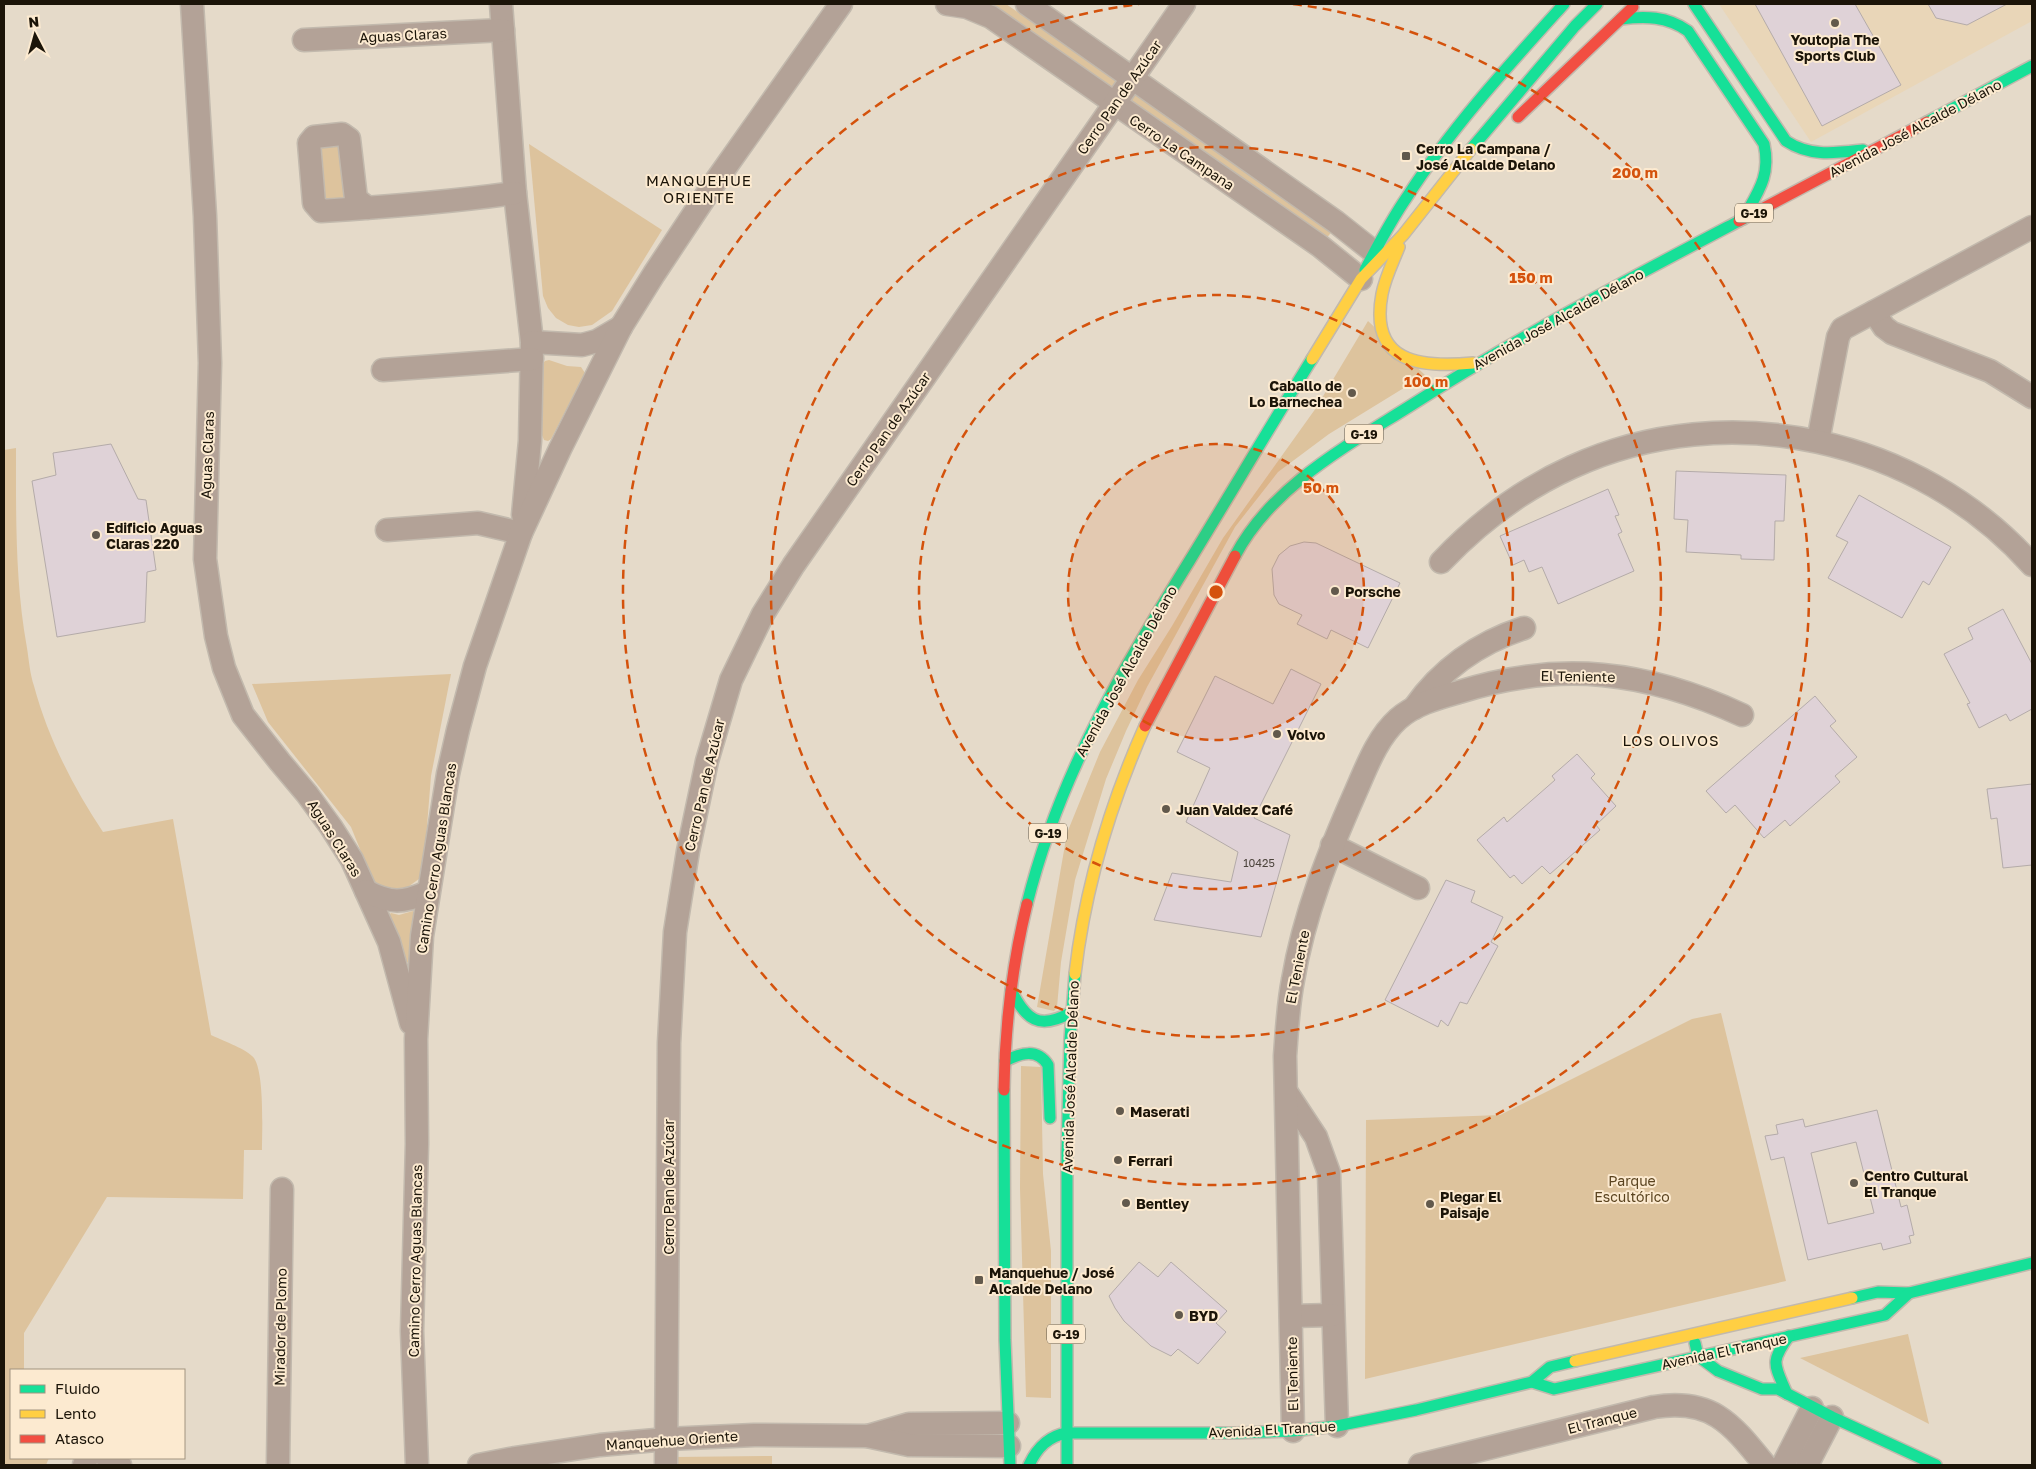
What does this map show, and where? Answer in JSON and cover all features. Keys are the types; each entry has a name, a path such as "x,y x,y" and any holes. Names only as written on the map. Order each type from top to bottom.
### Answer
{"main road":[{"name":"Avenida José Alcalde Délano","path":"1009,1455 1004,1254 1005,1061 1011,990 1025,914 1047,835 1086,738 1152,622 1361,279 1391,221 1423,171 1459,123 1564,4"},
{"name":"Avenida José Alcalde Délano","path":"1361,279 1403,235 1453,170 1575,26 1597,4"},
{"path":"1453,170 1506,126 1636,4"},
{"path":"1694,4 1786,141 1796,150 1819,154 1874,149"},
{"path":"1621,19 1644,16 1669,19 1688,31 1764,144 1767,156 1767,174 1743,219"},
{"name":"Avenida José Alcalde Délano","path":"1067,1465 1068,1433 1061,1201 1070,1013 1088,894 1098,852 1122,778 1147,720 1239,548 1261,517 1313,468 1477,363 1552,320 2032,66"},
{"path":"1403,235 1382,294 1380,319 1385,340 1397,355 1412,362 1442,366 1477,363"},
{"path":"1011,990 1023,1012 1029,1018 1036,1021 1044,1023 1070,1013"},
{"path":"1005,1061 1013,1056 1030,1053 1039,1054 1045,1059 1048,1065 1050,1125"},
{"name":"Avenida El Tranque","path":"1068,1433 1227,1433 1294,1431 1337,1426 1416,1410 1532,1382 1550,1367 1878,1292 1909,1292 2032,1263"},
{"name":"Avenida El Tranque","path":"1532,1382 1554,1389 1885,1315 1909,1292"},
{"path":"1706,1331 1742,1358"},
{"path":"1693,1335 1698,1356 1718,1371 1762,1389 1782,1392 1936,1465"},
{"path":"1782,1392 1776,1368 1776,1354 1789,1336"},
{"path":"1767,1376 1772,1379 1782,1392"},
{"path":"1029,1465 1040,1447 1049,1439 1058,1434 1068,1433"}],"street":[{"name":"Aguas Claras","path":"192,4 205,216 210,363 206,559 216,636 224,668 243,715 307,794 352,860 389,942 416,1039"},
{"path":"387,530 478,523 521,533 530,441 532,351 515,194 501,4"},
{"name":"Camino Cerro Aguas Blancas","path":"417,1465 412,1331 416,1039 422,936 428,892 458,730 486,631 521,533 560,449 621,327 708,193 841,4"},
{"name":"Cerro La Campana","path":"947,4 967,7 990,18 1320,246 1361,279"},
{"path":"1027,4 1336,222 1374,252"},
{"name":"Cerro Pan de Azúcar","path":"666,1465 669,1043 675,932 688,850 707,760 732,680 763,614 788,574 1184,4"},
{"name":"Aguas Claras","path":"304,40 503,30"},
{"path":"368,208 515,194"},
{"path":"1818,441 1838,337 1842,329 2032,227"},
{"path":"1874,312 1884,327 1892,333 1990,371 2032,397"},
{"path":"383,370 582,344 597,341 621,327"},
{"path":"582,344 592,360 596,377"},
{"path":"1441,562 1476,528 1515,498 1572,466 1602,454 1648,442 1694,434 1756,433 1818,441 1886,461 1942,489 1992,525 2032,565"},
{"path":"530,441 535,449 545,453 555,452 560,449"},
{"name":"El Teniente","path":"1413,708 1438,678 1461,658 1487,642 1524,628"},
{"name":"El Teniente","path":"1294,1431 1285,1056 1292,982 1309,911 1332,845 1380,740 1399,718 1413,708 1491,682 1524,676 1590,673 1645,680 1683,690 1742,715"},
{"path":"1332,845 1418,888"},
{"name":"Aguas Claras","path":"366,891 387,901 399,901 428,892"},
{"path":"1286,1093 1316,1137 1329,1173 1337,1426"},
{"name":"Mirador de Plomo","path":"278,1465 282,1189"},
{"name":"El Teniente","path":"1291,1316 1332,1315"},
{"name":"El Tranque","path":"1420,1465 1654,1407 1674,1404 1701,1408 1718,1416 1736,1431 1765,1465"},
{"path":"1783,1465 1822,1412"},
{"path":"1807,1465 1822,1412"},
{"name":"Manquehue Oriente","path":"867,1436 908,1424 1008,1423"},
{"name":"Manquehue Oriente","path":"479,1465 600,1445 667,1439 754,1435 867,1436 908,1445 1009,1455"},
{"path":"109,1459 120,1465"}],"shaded area":[{"path":"1719,4 2032,4 2032,21 1811,142"}],"green space":[{"path":"987,4 1006,4 1334,229 1325,240 996,7"},
{"path":"340,139 349,199 323,205 320,140"},
{"path":"529,144 662,230 612,311 592,325 579,327 568,325 556,318 548,308 543,296"},
{"path":"1368,321 1425,375 1329,434 1278,472 1235,527 1147,687 1106,779 1075,880 1061,962 1057,1007 1054,1011 1037,1007 1067,833 1100,752 1138,680 1223,538 1316,408"},
{"path":"549,360 567,366 581,367 585,373 551,439 548,441 544,440 542,435 542,365 545,361"},
{"path":"16,448 17,549 20,598 32,677 46,724 62,762 103,832 173,819 211,1035 238,1047 252,1056 259,1072 262,1100 262,1150 244,1150 243,1199 107,1197 24,1333 24,1369 10,1369 10,1459 49,1459 46,1465 4,1465 4,450"},
{"path":"451,674 431,776 423,876 401,892 377,891 351,827 268,722 252,684"},
{"path":"413,911 415,915 410,957 409,962 406,963 389,915 391,913 399,915"},
{"name":"Parque Escultórico","path":"1721,1013 1786,1281 1365,1379 1366,1120 1500,1115 1692,1019"},
{"path":"1021,1066 1041,1067 1043,1174 1051,1251 1051,1398 1026,1397 1020,1188"},
{"path":"1908,1334 1929,1424 1800,1358"},
{"path":"772,1456 772,1465 676,1465 675,1457"}],"building":[{"path":"1755,4 1855,4 1901,85 1822,126"},
{"path":"1928,4 2007,4 1967,25 1936,18"},
{"name":"Edificio Aguas Claras 220","path":"111,444 138,499 146,500 156,570 147,572 145,622 57,637 32,481 56,475 53,453"},
{"path":"1676,471 1786,475 1784,521 1775,521 1774,560 1741,559 1741,555 1686,552 1688,520 1674,519"},
{"path":"1608,489 1619,515 1615,516 1622,532 1618,534 1634,571 1558,604 1542,567 1529,572 1524,560 1513,565 1500,536"},
{"path":"1859,495 1951,547 1929,585 1923,581 1902,618 1828,578 1848,542 1836,536"},
{"name":"Porsche","path":"1304,542 1316,543 1400,583 1368,648 1331,630 1327,639 1297,624 1302,615 1279,604 1274,595 1272,569 1279,555 1290,546"},
{"path":"2003,609 2032,664 2032,709 2010,721 2006,714 1979,728 1967,704 1970,703 1944,654 1973,639 1968,628"},
{"path":"1291,669 1321,684 1254,818 1290,835 1261,937 1154,920 1172,873 1231,882 1238,852 1186,822 1210,768 1177,752 1215,676 1273,704"},
{"path":"1815,696 1836,721 1830,726 1857,757 1835,776 1840,782 1790,826 1785,820 1764,838 1735,805 1726,813 1706,791"},
{"path":"1577,754 1595,774 1591,778 1616,806 1596,825 1600,830 1550,874 1542,866 1522,884 1514,875 1510,878 1477,840 1504,817 1507,822 1555,780 1552,776"},
{"path":"2032,784 2032,865 2003,868 1997,818 1991,819 1987,789"},
{"path":"1446,880 1475,891 1471,902 1503,917 1491,942 1498,946 1467,1004 1460,1002 1448,1026 1441,1020 1438,1027 1385,1000"},
{"path":"1877,1110 1901,1207 1907,1205 1914,1235 1909,1236 1911,1243 1883,1250 1881,1243 1808,1260 1784,1157 1771,1160 1765,1136 1778,1134 1776,1125 1803,1119 1805,1127","holes":["1856,1142 1874,1213 1828,1224 1811,1153"]},
{"path":"1139,1262 1158,1277 1171,1262 1227,1311 1216,1323 1226,1332 1198,1364 1178,1349 1171,1356 1151,1346 1124,1321 1115,1308 1109,1296"}],"traffic: fast":[{"path":"1365,270 1396,215 1424,171 1481,98 1564,4"},
{"path":"1471,149 1575,26 1597,4"},
{"path":"1694,4 1786,141 1804,150 1814,152 1833,153 1863,150"},
{"path":"1621,19 1656,18 1672,22 1688,31 1764,144 1766,165 1762,183 1743,219"},
{"path":"1927,122 2032,66"},
{"path":"1235,556 1250,531 1289,489 1312,470 1360,437 1531,333 1739,221"},
{"path":"1027,904 1040,857 1056,812 1074,768 1095,726 1140,643 1312,359"},
{"path":"1067,1465 1067,1153 1070,1039 1075,974"},
{"path":"1011,990 1022,1009 1034,1019 1050,1021 1070,1013"},
{"path":"1005,1061 1023,1054 1034,1054 1039,1056 1048,1065 1050,1118"},
{"path":"1004,1090 1005,1340 1010,1465"},
{"path":"1852,1298 1878,1292 1909,1293 2032,1263"},
{"path":"1532,1382 1554,1389 1885,1315 1909,1293"},
{"path":"1787,1394 1777,1370 1776,1359 1789,1336"},
{"path":"1695,1343 1698,1356 1718,1371 1762,1389 1778,1389 1832,1417 1936,1465"},
{"path":"1067,1433 1236,1433 1293,1431 1337,1426 1416,1410 1532,1382 1550,1367 1575,1361"},
{"path":"1029,1465 1044,1444 1054,1437 1067,1433"}],"traffic: slow":[{"path":"1312,359 1361,279 1403,235 1471,149"},
{"path":"1399,247 1383,288 1380,317 1383,335 1391,347 1403,356 1417,362 1435,364 1473,363"},
{"path":"1075,974 1079,942 1092,878 1110,816 1145,726"},
{"path":"1575,1361 1852,1298"}],"traffic: jam":[{"path":"1518,117 1633,7"},
{"path":"1739,221 1927,122"},
{"path":"1145,726 1235,556"},
{"path":"1004,1090 1010,996 1027,904"}],"place":[{"name":"Youtopia The Sports Club","path":"1835,23"},
{"name":"Cerro La Campana / José Alcalde Delano","path":"1406,156"},
{"name":"Caballo de Lo Barnechea","path":"1352,393"},
{"name":"Edificio Aguas Claras 220","path":"96,535"},
{"name":"Porsche","path":"1335,591"},
{"name":"Volvo","path":"1277,734"},
{"name":"Juan Valdez Café","path":"1166,809"},
{"name":"Maserati","path":"1120,1111"},
{"name":"Ferrari","path":"1118,1160"},
{"name":"Centro Cultural El Tranque","path":"1854,1183"},
{"name":"Bentley","path":"1126,1203"},
{"name":"Plegar El Paisaje","path":"1430,1204"},
{"name":"Manquehue / José Alcalde Delano","path":"979,1280"},
{"name":"BYD","path":"1179,1315"}],"district":[{"name":"MANQUEHUE ORIENTE","path":"699,188"},
{"name":"LOS OLIVOS","path":"1671,740"}]}
